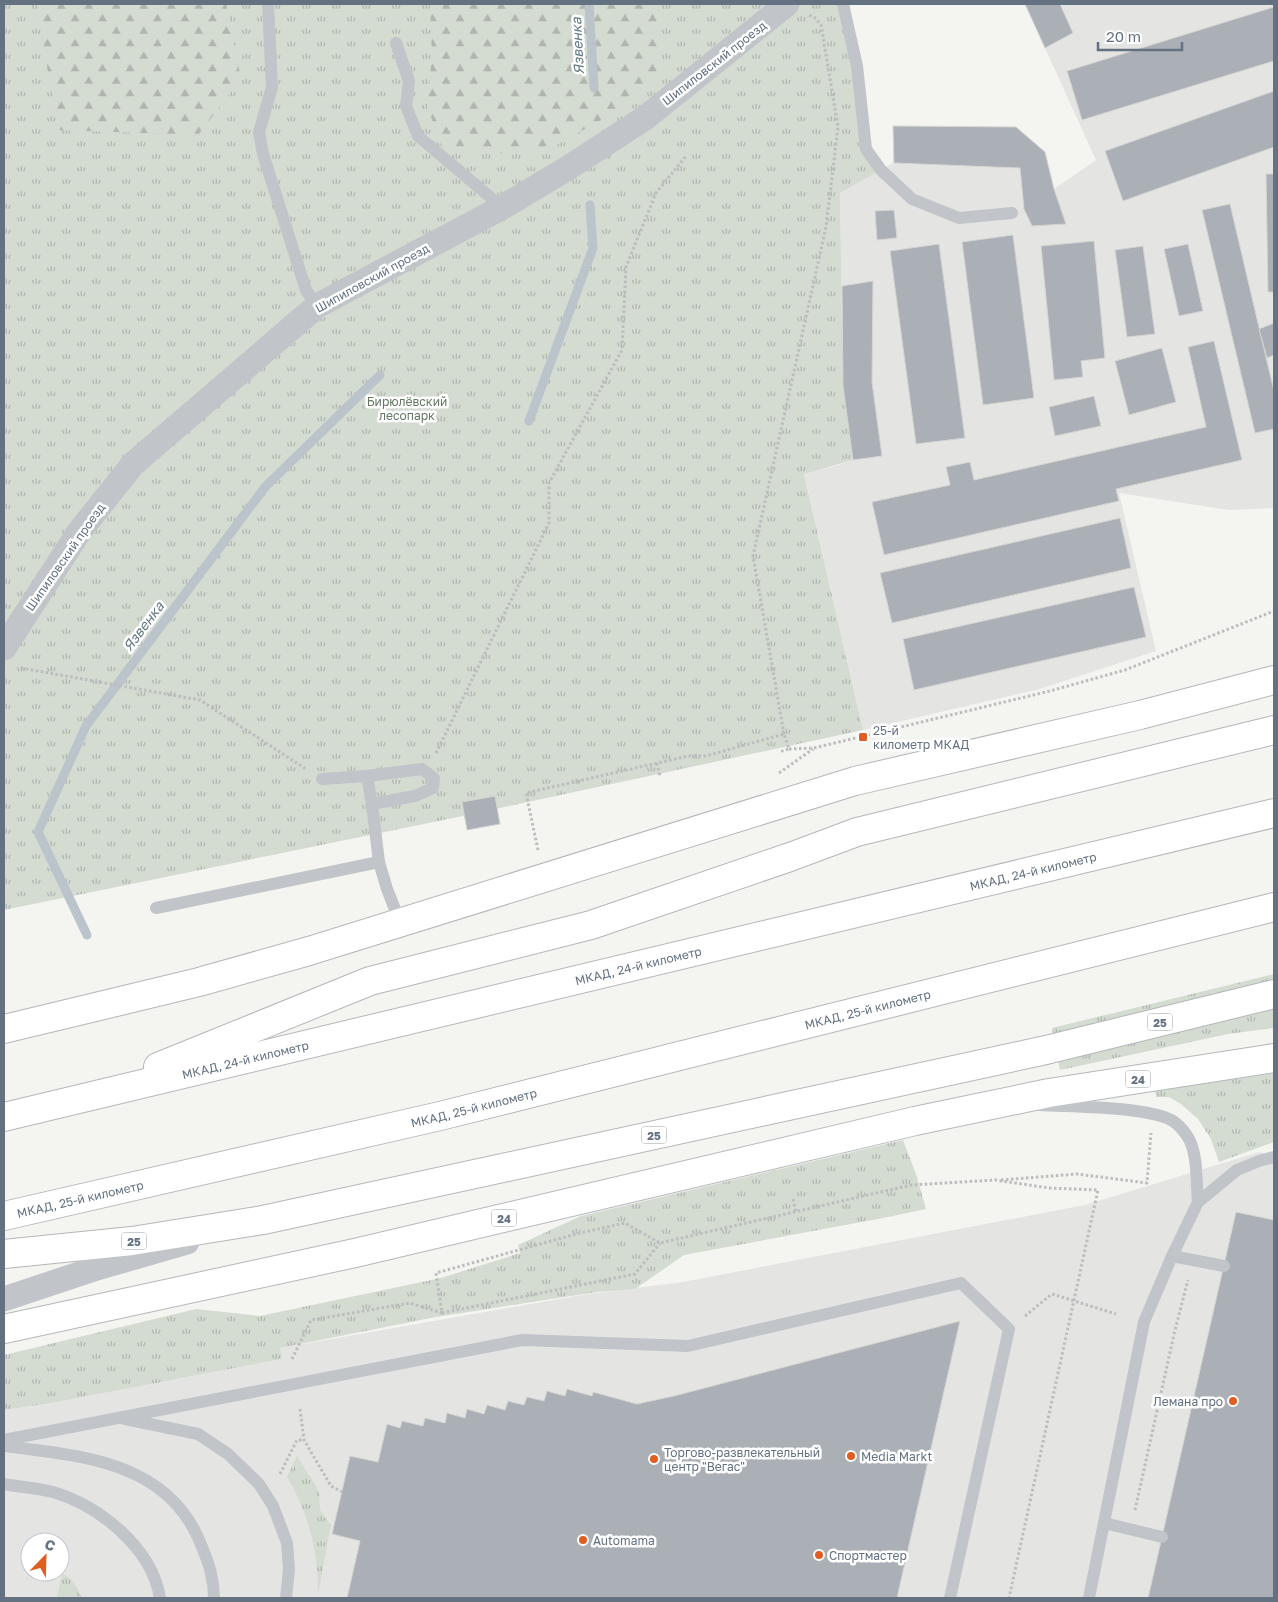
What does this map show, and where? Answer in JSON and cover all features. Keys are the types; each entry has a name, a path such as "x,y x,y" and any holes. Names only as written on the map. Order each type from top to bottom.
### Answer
{"main road":[{"path":"4,1029 199,982 309,951 855,781 1140,715 1274,680"},
{"path":"74,1101 370,981 590,925 790,857 857,832 1274,730"},
{"name":"МКАД, 24-й километр","path":"4,1118 1274,813"},
{"name":"МКАД, 25-й километр","path":"4,1216 440,1116 1274,907"},
{"name":"25","path":"4,1254 132,1241 263,1220 1046,1050 1274,994"},
{"name":"24","path":"4,1329 355,1253 915,1121 1049,1093 1274,1058"}],"street":[{"name":"Шипиловский проезд","path":"8,657 79,532 132,464 317,306 501,208 568,168 645,118 796,9"},
{"path":"4,1299 97,1268 263,1220"}],"lane":[{"path":"268,4 272,86 259,132 263,154 306,290 317,306"},
{"path":"843,4 857,66 866,149 881,170 912,199 959,218 1012,213"},
{"path":"396,43 409,81 406,106 418,136 490,196 501,208"},
{"path":"322,779 367,776 422,768 434,778 433,788 415,796 372,804"},
{"path":"367,776 379,862 400,922"},
{"path":"156,908 379,862"},
{"path":"1003,1103 1122,1110 1172,1120 1181,1127 1190,1141 1194,1155 1198,1202"},
{"path":"1089,1598 1144,1322 1172,1256 1198,1202 1237,1170 1274,1157"},
{"path":"1172,1256 1224,1266"},
{"path":"4,1440 522,1340 688,1346 961,1283 1009,1329 950,1598"},
{"path":"117,1418 198,1434 228,1454 259,1484 273,1506 287,1543 289,1569 286,1598"},
{"path":"4,1446 108,1462 137,1474 158,1488 185,1514 198,1536 212,1572 214,1598"},
{"path":"4,1484 52,1492 75,1500 109,1520 135,1546 158,1586 160,1598"},
{"path":"1104,1523 1162,1537"}],"path":[{"path":"789,749 784,734 753,556 826,228 838,126 822,24 815,18 796,9"},
{"path":"422,768 437,752 550,523 549,483 622,350 626,267 656,193 686,156"},
{"path":"779,752 789,749 814,748 1050,691 1125,670 1274,611"},
{"path":"8,657 106,683 200,700 322,779"},
{"path":"529,853 538,850 526,793 688,756 706,756 784,734"},
{"path":"656,763 660,776"},
{"path":"292,1359 311,1320 410,1303 442,1313 635,1274 660,1243 911,1185 1077,1174 1146,1182 1153,1115"},
{"path":"994,1180 1049,1188 1098,1190 1009,1598"},
{"path":"793,1199 796,1212"},
{"path":"442,1313 436,1272 580,1232 624,1223 660,1243"},
{"path":"1130,1529 1175,1330 1194,1260"},
{"path":"1009,1329 1052,1294 1116,1314"},
{"path":"300,1409 304,1440 331,1486 342,1492"},
{"path":"280,1474 297,1440 304,1440"}],"shaded area":[{"path":"1025,4 1274,4 1274,508 1229,510 1119,493 1156,651 1040,689 863,730 804,473 853,460 843,386 840,193 893,163 893,126 1016,127 1045,152 1054,189 1096,160"},
{"path":"1259,1152 1274,1156 1274,1598 4,1598 4,1410 51,1403 282,1359 280,1348 587,1294 683,1282 1085,1205"}],"green space":[{"name":"Бирюлёвский лесопарк","path":"4,4 843,4 866,149 881,170 840,193 843,386 853,460 804,474 863,730 458,817 4,910"},
{"path":"37,4 226,4 241,79 198,135 58,130"},
{"path":"430,4 560,4 563,6 567,4 650,4 658,22 663,76 630,104 556,145 493,154 442,146 427,106 432,55"},
{"path":"1274,974 1274,1028 1228,1034 1060,1070 1052,1028"},
{"path":"1274,1073 1274,1142 1219,1162 1211,1139 1198,1119 1181,1104 1169,1097 1156,1097 1155,1091"},
{"path":"903,1140 916,1174 926,1209 684,1255 635,1289 596,1292 436,1317 280,1348 282,1359 51,1403 4,1410 4,1355 196,1309 260,1316 441,1278 520,1253 518,1245 581,1216"},
{"path":"297,1456 319,1491 320,1510 331,1525 318,1594 318,1578 311,1533 295,1491 287,1477"},
{"path":"70,1579 77,1587 82,1598 57,1597 60,1582 70,1582"}],"building":[{"path":"1025,4 1060,4 1073,33 1045,48"},
{"path":"1274,7 1274,61 1082,120 1067,71"},
{"path":"1274,91 1274,147 1123,201 1105,151"},
{"path":"893,126 1016,127 1045,152 1054,189 1066,224 1032,226 1024,209 1020,168 894,163"},
{"path":"1266,174 1274,174 1274,292 1268,292"},
{"path":"1230,204 1274,391 1274,429 1255,433 1202,210"},
{"path":"894,210 897,238 877,240 875,211"},
{"path":"1013,235 1034,398 983,405 962,242"},
{"path":"1094,241 1105,358 1081,361 1083,377 1054,380 1041,246"},
{"path":"939,244 965,438 916,444 890,251"},
{"path":"1188,244 1203,311 1179,316 1164,249"},
{"path":"1143,246 1155,334 1127,337 1115,250"},
{"path":"873,281 872,382 882,456 853,460 843,386 842,286"},
{"path":"1274,323 1274,355 1267,358 1259,329"},
{"path":"1214,341 1242,460 1116,489 1119,501 884,555 872,502 950,485 946,467 970,462 974,480 1206,427 1188,347"},
{"path":"1162,348 1176,402 1129,415 1115,361"},
{"path":"1094,396 1101,426 1055,436 1049,407"},
{"path":"1120,518 1131,568 892,623 880,573"},
{"path":"1134,587 1146,637 914,690 903,639"},
{"path":"495,796 500,824 467,830 462,802"},
{"name":"Лемана про","path":"1236,1212 1274,1220 1274,1598 1148,1598"},
{"name":"Торгово-развлекательный центр \"Вегас\"","path":"960,1321 897,1598 347,1598 360,1541 332,1534 350,1456 378,1462 387,1424 400,1428 402,1421 423,1426 425,1418 445,1423 447,1413 465,1418 467,1409 484,1414 487,1405 505,1410 508,1401 524,1405 527,1397 544,1401 547,1391 565,1396 567,1389 592,1396 593,1392 637,1404"}],"waterway":[{"name":"Язвенка","path":"589,4 594,88"},
{"path":"529,421 593,248 590,205"},
{"name":"Язвенка","path":"87,935 38,832 86,726 265,487 380,375"}],"place":[{"name":"25-й километр МКАД","path":"863,737"},
{"name":"Лемана про","path":"1233,1401"},
{"name":"Мedia Мarkt","path":"851,1456"},
{"name":"Торгово-развлекательный центр \"Вегас\"","path":"654,1459"},
{"name":"Automama","path":"583,1540"},
{"name":"Спортмастер","path":"819,1555"}]}
